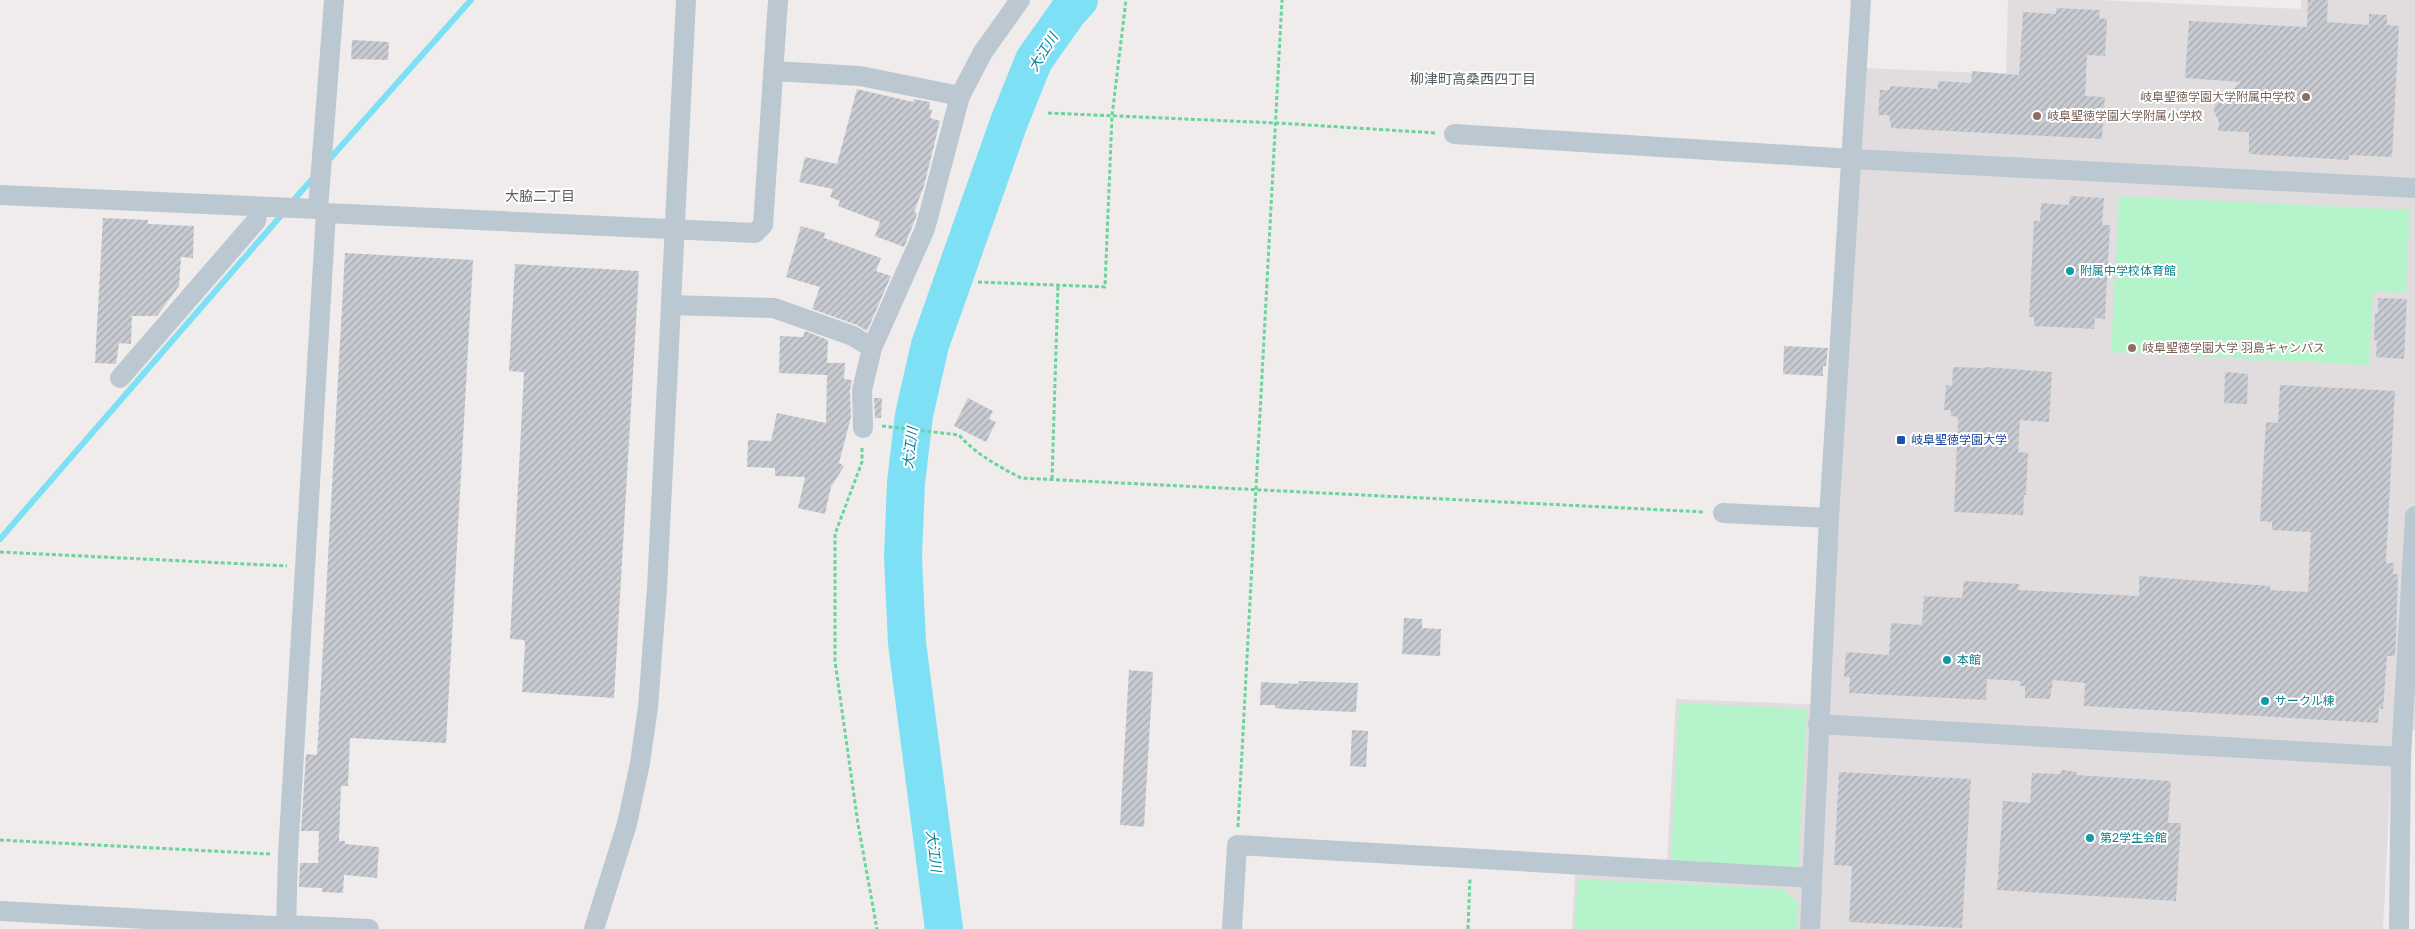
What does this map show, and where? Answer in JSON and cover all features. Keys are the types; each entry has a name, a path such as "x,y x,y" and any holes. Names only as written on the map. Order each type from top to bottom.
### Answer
{"street":[{"path":"286,927 288,855 306,567 322,211 334,0"},
{"path":"594,929 627,824 640,763 648,708 657,588 686,0"},
{"path":"0,195 755,232 763,225 778,0"},
{"path":"863,428 862,390 872,348 925,230 960,96 983,52 1020,0"},
{"path":"1810,929 1828,518 1861,0"},
{"path":"774,71 860,76 960,96"},
{"path":"1454,134 1852,159 2415,188"},
{"path":"120,378 256,221 258,208"},
{"path":"670,305 774,308 853,336 872,348"},
{"path":"1723,513 1828,518"},
{"path":"2405,919 2401,757 2415,516"},
{"path":"1818,724 2401,757"},
{"path":"1232,929 1237,845 1812,878"},
{"path":"0,911 286,927 369,929"}],"path":[{"path":"978,282 1105,287 1112,116 1126,0"},
{"path":"1237,845 1277,123 1282,0"},
{"path":"1048,113 1277,123 1454,134"},
{"path":"1052,479 1058,285"},
{"path":"885,425 960,435 971,448 998,466 1022,478 1723,513"},
{"path":"863,428 862,462 835,534 836,661 858,824 877,929"},
{"path":"0,552 306,567"},
{"path":"0,840 288,855"},
{"path":"1468,929 1471,858"}],"shaded area":[{"name":"岐阜聖徳学園大学 羽島キャンパス","path":"2008,0 2098,0 2301,9 2301,0 2415,0 2415,730 2393,729 2383,929 1572,929 1575,874 1666,878 1676,699 1828,705 1864,68 2006,74"}],"green space":[{"path":"2119,196 2410,210 2406,293 2373,291 2369,365 2111,352"},
{"path":"1679,703 1807,709 1798,870 1671,864"},
{"path":"1578,879 1783,889 1798,903 1797,929 1574,929"}],"building":[{"path":"2308,0 2328,0 2327,22 2369,25 2369,14 2387,15 2387,25 2399,26 2392,157 2349,155 2349,160 2249,154 2249,132 2218,131 2219,122 2214,111 2215,105 2241,82 2185,78 2189,21 2307,27"},
{"path":"2056,8 2100,10 2099,18 2107,19 2105,56 2087,55 2085,96 2105,97 2102,139 1891,128 1889,115 1878,115 1880,90 1890,90 1890,86 1938,89 1938,81 1971,83 1972,71 2019,75 2023,12 2056,14"},
{"path":"352,40 389,42 388,60 351,59"},
{"path":"857,89 913,102 914,99 930,102 929,109 932,110 930,118 940,121 924,186 914,212 917,213 916,217 904,247 875,236 880,222 838,206 840,201 830,197 833,189 799,182 805,157 837,164"},
{"name":"附属中学校体育館","path":"2070,196 2104,198 2102,225 2110,225 2105,319 2095,318 2094,329 2034,326 2034,317 2029,317 2034,221 2040,221 2041,203 2069,205"},
{"path":"103,218 148,220 148,224 194,226 193,258 181,257 179,286 157,316 132,316 131,344 119,343 116,364 95,363"},
{"path":"801,226 825,233 824,238 881,258 876,271 891,276 867,331 857,325 812,309 820,287 786,277"},
{"path":"345,253 473,260 446,743 350,738 348,786 341,786 339,841 345,841 345,844 379,847 377,878 344,875 343,893 322,892 322,888 299,887 300,863 318,863 319,831 301,831 306,754 317,755"},
{"path":"515,264 639,271 614,698 522,692 525,644 524,640 510,639 524,372 509,371"},
{"path":"2378,298 2407,299 2404,359 2376,357 2377,340 2374,340 2375,313 2378,313"},
{"path":"805,331 828,340 827,363 845,363 844,379 852,380 850,390 851,417 839,463 844,466 831,487 825,514 798,508 805,477 775,476 775,468 747,467 748,440 771,441 777,413 826,423 827,375 779,373 780,336 803,337"},
{"path":"1784,346 1828,348 1826,366 1823,366 1823,376 1783,374"},
{"path":"1953,367 1985,367 2052,372 2049,422 2020,420 2018,452 2028,453 2023,515 1954,512 1958,417 1951,416 1951,410 1944,410 1946,385 1952,386"},
{"path":"2225,372 2248,374 2247,404 2224,403"},
{"path":"2280,385 2395,391 2386,563 2394,563 2393,574 2398,574 2396,638 2395,656 2387,656 2383,709 2379,708 2378,723 2084,706 2085,683 2053,680 2050,699 2025,698 2025,686 2020,686 2020,681 1987,679 1986,700 1849,693 1850,677 1844,677 1846,652 1889,655 1891,623 1922,625 1924,596 1962,598 1964,581 2019,584 2018,590 2139,596 2139,576 2270,586 2270,590 2308,592 2311,532 2272,530 2272,522 2260,521 2266,422 2278,423"},
{"path":"874,398 882,398 881,418 875,418"},
{"path":"968,398 993,411 989,419 996,422 986,442 954,426"},
{"path":"1404,618 1422,619 1422,628 1441,629 1440,656 1402,654"},
{"path":"1129,670 1153,672 1144,827 1120,825"},
{"path":"1299,681 1358,683 1356,712 1282,709 1275,708 1275,705 1260,705 1261,682 1298,684"},
{"path":"1352,730 1368,731 1366,767 1350,766"},
{"name":"第2学生会館","path":"2061,770 2077,772 2076,775 2171,781 2168,823 2181,823 2176,901 1997,890 2003,801 2030,803 2032,773 2061,774"},
{"path":"1839,772 1971,779 1962,928 1849,922 1852,866 1834,865"}],"waterway":[{"path":"327,162 471,0"},
{"name":"大江川","path":"944,929 907,643 903,557 906,483 914,415 930,345 1009,122 1034,60 1068,12 1079,0"},
{"path":"291,203 314,177"},
{"path":"0,539 285,211"}],"place":[{"name":"岐阜聖徳学園大学附属中学校","path":"2306,97"},
{"name":"岐阜聖徳学園大学附属小学校","path":"2037,116"},
{"name":"附属中学校体育館","path":"2070,271"},
{"name":"岐阜聖徳学園大学 羽島キャンパス","path":"2132,348"},
{"name":"岐阜聖徳学園大学","path":"1901,440"},
{"name":"本館","path":"1947,660"},
{"name":"サークル棟","path":"2265,701"},
{"name":"第2学生会館","path":"2090,838"}],"district":[{"name":"柳津町高桑西四丁目","path":"1473,79"},
{"name":"大脇二丁目","path":"540,196"}]}
